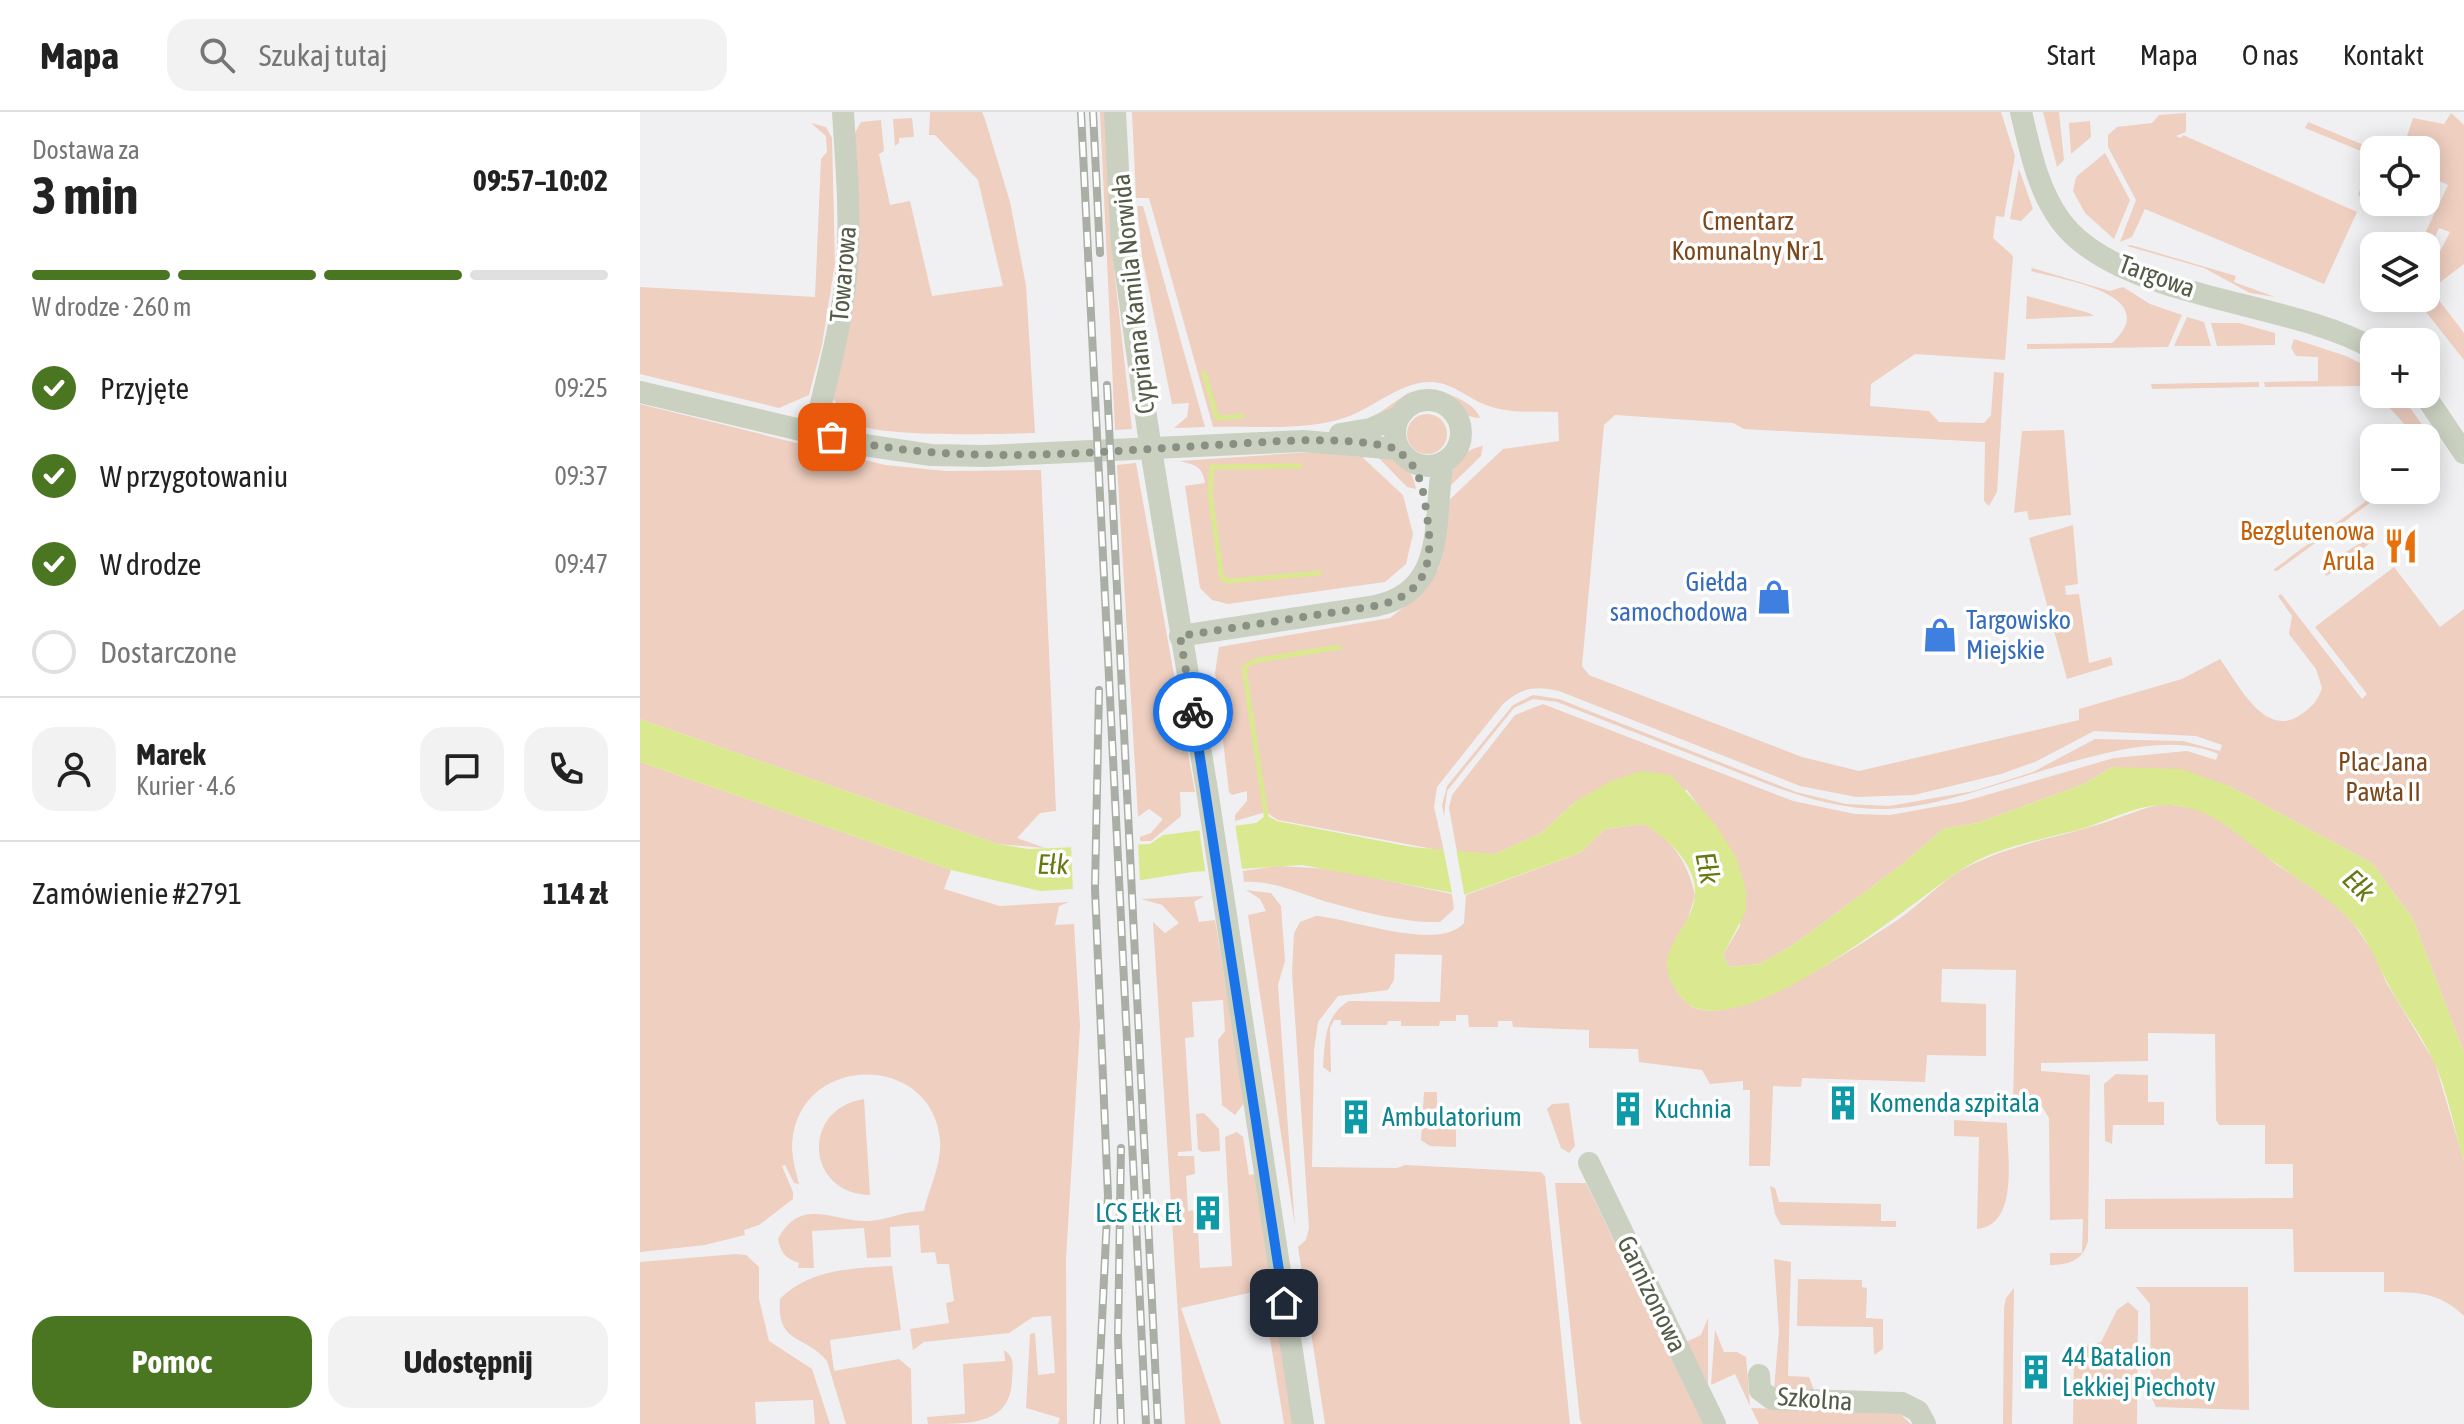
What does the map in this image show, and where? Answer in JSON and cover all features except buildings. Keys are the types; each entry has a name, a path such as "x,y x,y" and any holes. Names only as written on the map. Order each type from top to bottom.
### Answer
{"street":[{"name":"Towarowa","path":"814,433 839,327 847,265 843,112"},
{"name":"Cypriana Kamila Norwida","path":"1115,112 1122,245 1148,430 1227,917 1303,1424"},
{"name":"Targowa","path":"2021,112 2036,171 2050,204 2068,230 2094,251 2151,277 2330,330 2360,343"},
{"path":"640,392 889,450 965,456 1303,441 1370,429 1398,417 1412,404 1422,400 1450,408 1460,426 1461,437 1454,454 1443,463 1427,467 1405,456 1303,441"},
{"path":"2433,408 2464,453"},
{"path":"1398,417 1394,438 1424,496 1431,560"},
{"path":"1180,636 1391,602 1414,588 1431,560 1443,463"},
{"name":"Garnizonowa","path":"1589,1163 1715,1424"},
{"name":"Szkolna","path":"1759,1375 1760,1390 1772,1399 1902,1403 1918,1411 1925,1424"}],"green space":[{"path":"930,112 982,112 985,119 1010,202 1026,285 1035,433 940,434 867,428 851,421 833,399 855,133 861,122 881,120 884,151 879,154 890,205 910,201 932,296 1003,286 978,180 935,135 929,135"},
{"path":"1100,112 1106,112 1112,250 1132,429 1115,430"},
{"path":"1132,112 2001,112 2015,156 2004,217 1996,216 1993,238 2013,256 2005,360 1915,354 1871,384 1870,406 1929,411 1939,422 1984,423 1991,415 1994,372 2004,373 1997,492 1989,506 1984,501 1985,442 1744,429 1733,423 1615,415 1604,425 1582,666 1589,675 1802,757 1859,771 2079,720 2079,709 2182,679 2220,659 2245,695 2265,716 2290,720 2312,705 2322,688 2316,669 2289,634 2292,616 2278,596 2281,594 2362,699 2367,694 2315,627 2394,567 2440,627 2464,609 2464,1053 2413,919 2372,863 2229,786 2112,767 2084,784 1977,823 1943,829 1900,866 1790,947 1759,964 1729,967 1723,955 1740,926 1736,857 1687,790 1576,801 1541,833 1495,854 1457,852 1449,808 1452,795 1515,715 1543,704 1793,801 1855,814 1890,815 1962,802 2114,758 2187,751 2216,760 2218,754 2184,745 2144,746 2101,754 1966,794 1924,805 1863,808 1796,794 1557,702 1533,699 1514,708 1447,791 1444,816 1442,805 1447,786 1513,705 1533,695 1559,699 1796,792 1846,804 1889,806 1974,791 2033,772 2095,739 2183,741 2220,751 2222,745 2196,736 2094,731 2035,762 2001,774 1914,795 1856,797 1800,786 1559,691 1536,688 1522,691 1503,704 1437,787 1434,807 1444,851 1278,820 1266,812 1235,821 1235,815 1247,801 1247,791 1232,795 1229,792 1215,673 1219,647 1390,618 1424,591 1439,568 1443,553 1444,505 1503,449 1559,441 1558,412 1495,408 1445,385 1430,382 1409,386 1357,413 1331,421 1281,427 1213,427 1149,198 1136,198"},
{"path":"2043,112 2059,112 2064,160 2057,167"},
{"path":"2186,113 2186,132 2176,136 2181,138 2183,135 2357,212 2324,284 2145,209 2132,237 2120,242 2136,200 2108,147 2108,135 2117,127 2152,123 2159,115"},
{"path":"2451,113 2464,125 2464,264 2440,282 2440,251 2450,232 2439,228 2437,232 2426,232 2433,216 2440,216 2440,202 2448,185 2440,181 2440,136 2407,136 2413,118 2444,124"},
{"path":"912,118 914,137 899,138 895,146 893,119"},
{"path":"2090,121 2091,137 2071,154 2069,123"},
{"path":"2308,122 2360,143 2360,151 2305,128"},
{"path":"811,123 826,127 832,138 835,263 822,345 809,395 779,408 640,374 640,287 815,297 821,159 827,152 826,136"},
{"path":"2105,153 2130,200 2114,239 2085,213 2073,191 2076,177"},
{"path":"2019,169 2033,209 2021,221 2010,219"},
{"path":"1137,206 1143,206 1205,427 1174,428 1187,417 1189,403 1172,404 1142,256"},
{"path":"2127,246 2236,276 2234,282 2275,297 2250,293 2204,268"},
{"path":"2032,268 2110,291 2123,287 2150,304 2182,315 2168,347 2027,349 2027,344 2112,343 2125,326 2126,312 2118,301 2103,292 2031,271"},
{"path":"2027,296 2089,313 2094,316 2026,319"},
{"path":"2440,301 2464,333 2464,360 2440,328 2426,312 2440,312"},
{"path":"2187,317 2204,322 2211,346 2174,346"},
{"path":"2211,323 2239,323 2275,333 2275,345 2217,346"},
{"path":"2294,339 2360,363 2360,386 2265,387 2264,382 2318,381 2318,357 2296,356 2291,348"},
{"path":"2259,382 2259,387 2152,389 2151,384"},
{"path":"1428,389 1466,402 1480,418 1465,414 1432,394 1414,397 1389,414 1373,417 1408,393"},
{"path":"640,404 885,465 946,471 1041,470 1056,811 1040,813 1017,838 1045,848 998,844 640,719"},
{"path":"2390,408 2410,408 2422,424 2404,424"},
{"path":"1427,414 1441,420 1447,434 1441,448 1427,454 1413,448 1407,434 1413,420"},
{"path":"2064,430 2071,515 2029,520 2027,511 2014,513 2022,431"},
{"path":"1483,446 1481,456 1449,487 1458,460"},
{"path":"1312,452 1362,457 1403,495 1413,534 1406,564 1385,582 1228,604 1212,600 1200,588 1185,486 1205,483 1204,477 1196,466 1180,461"},
{"path":"1375,454 1402,464 1411,474 1416,489 1407,487"},
{"path":"1136,463 1195,792 1180,792 1181,816 1151,841 1140,841 1140,837 1151,833 1163,819 1149,809 1138,817 1117,465"},
{"path":"2362,504 2368,504 2277,571 2273,570"},
{"path":"2073,525 2078,584 2065,586 2066,595 2079,594 2089,663 2111,657 2113,665 2067,679 2029,538"},
{"path":"2371,536 2374,540 2327,576 2319,569"},
{"path":"640,762 951,870 944,889 1000,906 1069,902 1059,906 1055,925 1074,924 1080,1026 1066,1259 1067,1424 1058,1424 1060,1418 1026,1408 1030,1334 1035,1333 1038,1375 1055,1373 1051,1316 1033,1317 1009,1333 924,1342 913,1350 910,1329 949,1323 946,1303 954,1301 949,1264 937,1264 935,1252 921,1253 919,1225 890,1227 891,1257 867,1258 864,1228 812,1231 814,1268 798,1268 799,1263 782,1251 778,1239 787,1226 808,1214 869,1221 924,1211 937,1167 940,1140 932,1112 916,1092 894,1079 869,1074 844,1078 821,1089 803,1108 793,1135 799,1184 794,1183 785,1165 782,1166 793,1199 759,1225 744,1230 745,1235 705,1245 640,1252"},
{"path":"2164,804 2200,809 2225,822 2277,865 2328,898 2354,924 2435,1063 2464,1161 2464,1316 2446,1302 2427,1295 2384,1292 2384,1272 2294,1272 2293,1229 2105,1229 2105,1199 2293,1198 2293,1164 2265,1164 2265,1125 2219,1125 2216,1120 2215,1034 2148,1033 2148,1061 2041,1063 2041,1071 2090,1075 2088,1241 2082,1253 2083,1219 2050,1220 2049,1118 2040,1103 2013,1103 2016,970 1942,969 1941,1002 1986,1004 1986,1056 1927,1055 1925,1082 1802,1078 1801,1087 1773,1086 1770,1166 1749,1166 1750,1090 1743,1090 1743,1081 1710,1084 1702,1070 1639,1062 1638,1049 1589,1048 1589,1030 1513,1027 1512,1021 1498,1021 1498,1027 1469,1027 1468,1015 1456,1015 1456,1021 1440,1021 1439,1026 1401,1026 1401,1021 1388,1021 1387,1025 1341,1025 1341,1020 1334,1020 1330,1028 1331,1073 1323,1067 1327,1030 1335,1014 1349,1001 1440,1002 1442,955 1395,954 1394,980 1388,990 1338,996 1318,1022 1314,1051 1312,1167 1397,1168 1405,1165 1541,1172 1545,1176 1570,1424 1325,1424 1298,1247 1306,1240 1309,1228 1292,973 1294,933 1300,922 1316,916 1394,932 1436,935 1452,931 1464,923 1466,895 1580,853 1605,829 1643,824 1663,837 1678,853 1695,896 1669,977 1691,1006 1702,1010 1723,1010 1748,1003 1804,978 1899,919 1958,872 1983,859"},
{"path":"1278,866 1331,869 1452,894 1454,909 1440,922 1414,921 1360,911 1279,886 1244,882 1243,871"},
{"path":"1246,890 1271,893 1281,906 1285,961 1278,985 1295,1227 1248,915 1266,911 1260,899"},
{"path":"1204,896 1194,902 1199,922 1215,920 1245,1102 1235,1115 1222,1105 1218,1040 1225,1031 1223,1000 1192,1002 1194,1037 1185,1038 1192,1151 1178,1152 1178,1156 1194,1156 1195,1174 1186,1176 1188,1211 1197,1210 1200,1268 1232,1266 1225,1137 1237,1132 1243,1137 1249,1175 1256,1174 1295,1424 1284,1424 1262,1290 1181,1308 1221,1424 1185,1424 1153,922 1165,933 1179,923 1162,905 1141,899"},
{"path":"2116,1074 2148,1075 2148,1102 2164,1102 2164,1125 2113,1125 2112,1144 2105,1141 2104,1084"},
{"path":"1424,1092 1437,1092 1437,1119 1456,1119 1456,1147 1430,1146 1421,1140"},
{"path":"864,1099 870,1195 849,1191 833,1181 823,1167 819,1150 821,1134 829,1118 843,1106"},
{"path":"1569,1103 1575,1146 1569,1153 1561,1148 1547,1109 1552,1104"},
{"path":"1204,1113 1219,1129 1220,1151 1202,1152 1198,1149 1196,1114"},
{"path":"1954,1120 2007,1123 2009,1170 2005,1202 2000,1215 1991,1225 1977,1229 1979,1137 1954,1136"},
{"path":"1555,1183 1586,1183 1703,1424 1582,1424"},
{"path":"1770,1186 1775,1188 1779,1202 1881,1204 1881,1221 1896,1221 1896,1227 1781,1225 1775,1214"},
{"path":"2050,1253 2082,1253 2074,1260 2050,1265"},
{"path":"746,1255 759,1267 759,1299 769,1341 812,1369 830,1424 815,1424 813,1400 755,1402 756,1424 640,1424 640,1262"},
{"path":"1774,1259 1791,1262 1788,1376 1809,1377 1814,1390 1774,1389 1779,1331"},
{"path":"892,1266 901,1330 830,1340 834,1371 899,1359 911,1369 912,1424 846,1424 827,1361 787,1332 780,1314 780,1299 804,1281 818,1276 848,1269"},
{"path":"1798,1279 1862,1280 1862,1287 1867,1288 1866,1318 1883,1319 1883,1349 1874,1355 1873,1327 1797,1326"},
{"path":"2136,1287 2248,1287 2249,1410 2156,1407 2151,1396 2150,1304"},
{"path":"2014,1288 2012,1424 2003,1424 2004,1308 2006,1298"},
{"path":"2128,1302 2138,1311 2137,1424 2073,1424 2074,1354 2083,1347 2101,1342 2117,1310"},
{"path":"1708,1318 1708,1384 1686,1342 1701,1335"},
{"path":"1715,1330 1724,1352 1737,1352 1746,1357 1750,1406 1735,1374 1711,1385"},
{"path":"1004,1350 1012,1359 1012,1379 1010,1394 997,1413 974,1422 928,1424 927,1417 965,1414 963,1364 1005,1361"},
{"path":"1751,1408 1899,1413 1911,1424 1759,1424"}],"water":[{"name":"Ełk","path":"640,719 998,844 1029,849 1150,844 1163,835 1256,823 1266,815 1277,821 1412,847 1495,854 1541,833 1576,801 1611,781 1642,771 1671,775 1715,824 1736,857 1746,890 1746,911 1723,955 1729,967 1759,964 1790,947 1900,866 1943,829 1977,823 2084,784 2112,767 2182,769 2229,786 2372,863 2413,919 2464,1053 2464,1161 2447,1097 2433,1060 2358,929 2331,903 2230,828 2208,815 2182,806 2144,807 1988,856 1961,870 1873,934 1801,980 1733,1008 1703,1010 1680,996 1667,965 1673,943 1692,909 1695,885 1679,853 1643,824 1605,829 1580,853 1464,895 1302,865 1192,872 1091,888 1040,891 951,870 640,762"}],"pier":[{"path":"1235,824 1243,875 1206,876 1199,828"},
{"path":"1138,840 1140,886 1073,893 1071,843"},
{"path":"1443,847 1456,848 1465,899 1453,898"}],"waterway":[{"path":"1204,373 1217,418 1242,416"},
{"path":"1300,466 1212,467 1210,493 1222,579 1230,581 1319,573"},
{"path":"1266,815 1244,668 1254,661 1339,647"}],"railway":[{"path":"1081,112 1146,1424"},
{"path":"1093,112 1100,253"},
{"path":"1107,385 1158,1424"},
{"path":"1097,1424 1108,1196 1095,889 1099,690"},
{"path":"1121,1148 1118,1337 1121,1424"}],"way so far":[{"path":"832,437 899,451 965,456 1303,441 1398,449 1412,463 1418,475 1431,546 1431,560 1414,588 1398,599 1375,606 1180,636 1193,712"}],"place":[{"name":"Bezglutenowa Arula","path":"2401,546"},
{"name":"Giełda samochodowa","path":"1774,597"},
{"name":"Targowisko Miejskie","path":"1940,635"},
{"name":"Komenda szpitala","path":"1843,1103"},
{"name":"Kuchnia","path":"1628,1109"},
{"name":"Ambulatorium","path":"1356,1117"},
{"name":"LCS Ełk Eł","path":"1208,1213"},
{"name":"44 Batalion Lekkiej Piechoty","path":"2036,1372"}],"route":[{"path":"1193,712 1227,917 1284,1303"}],"park label":[{"name":"Cmentarz Komunalny Nr 1","path":"1748,236"},
{"name":"Plac Jana Pawła II","path":"2383,777"}]}
